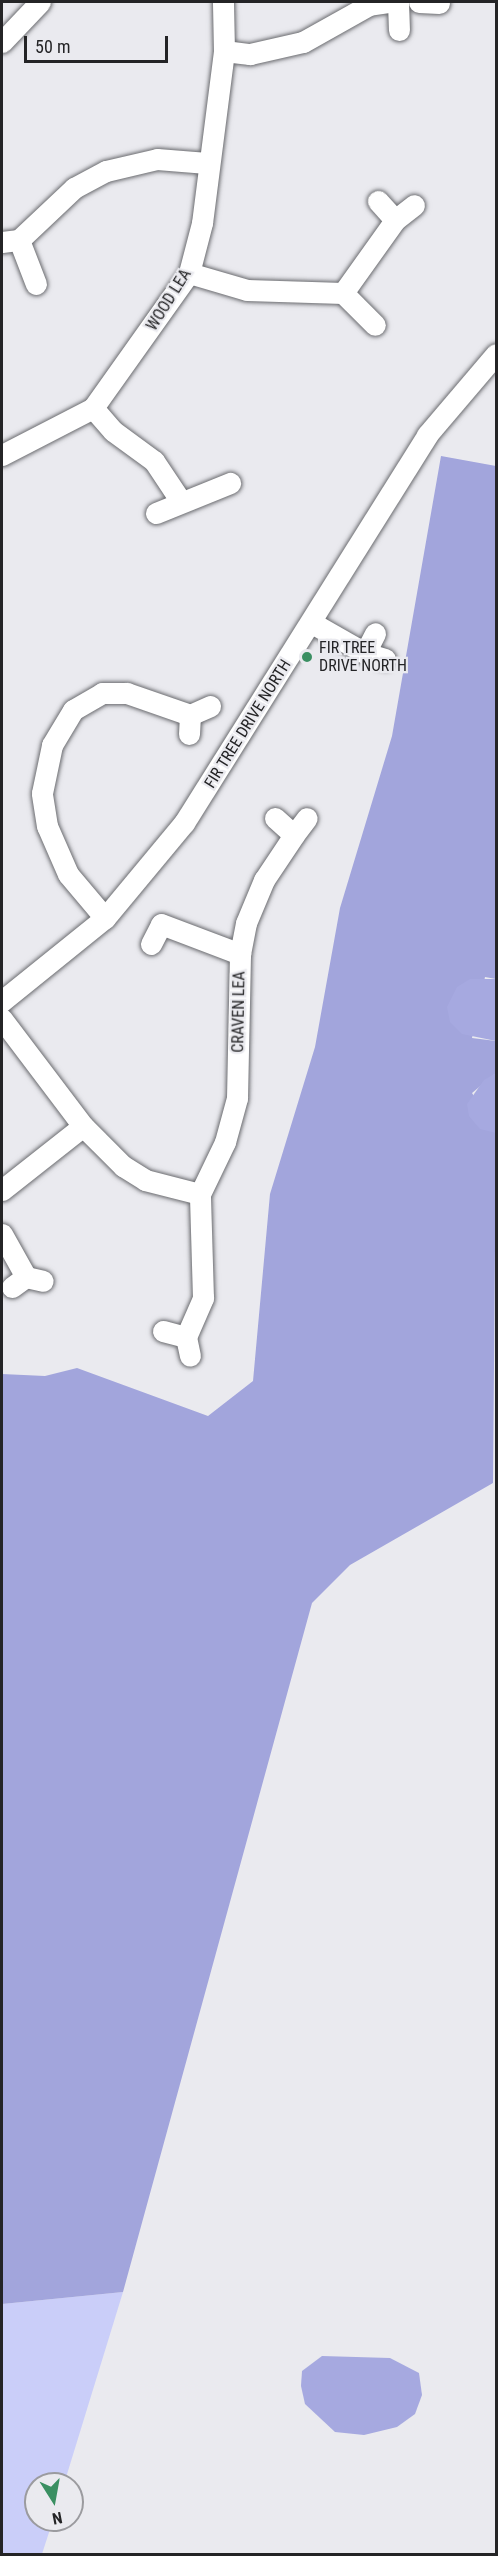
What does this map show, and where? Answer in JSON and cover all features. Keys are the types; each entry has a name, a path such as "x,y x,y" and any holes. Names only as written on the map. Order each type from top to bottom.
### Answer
{"street":[{"path":"2,42 40,2"},
{"name":"WOOD LEA","path":"2,455 93,408 189,273 202,223 207,163 224,51 223,2"},
{"path":"224,51 250,54 303,42 369,5 388,2"},
{"path":"398,2 399,30"},
{"path":"36,284 10,241 74,188 106,171 157,159 207,163"},
{"path":"378,201 395,220"},
{"path":"343,293 395,220 414,205"},
{"path":"189,273 247,290 343,293 375,325"},
{"name":"FIR TREE DRIVE NORTH","path":"2,1001 105,918 204,796 427,435 496,354"},
{"path":"93,408 113,432 154,461 180,500"},
{"path":"156,513 180,500 230,483"},
{"path":"312,623 375,656 375,633"},
{"path":"105,918 68,873 47,826 44,778 56,738 73,710 102,693 127,693 189,725 210,706"},
{"path":"275,818 294,835"},
{"name":"CRAVEN LEA","path":"162,1331 188,1347 203,1298 200,1194 225,1142 237,1098 240,954 254,902 294,835 307,818"},
{"path":"151,944 161,924 240,954"},
{"path":"2,1019 83,1126 145,1180 200,1194"},
{"path":"2,1190 83,1126"},
{"path":"2,1234 27,1282"}],"shaded area":[{"path":"441,456 496,466 496,979 485,977 472,1038 496,1041 496,1073 472,1093 496,1133 493,1483 350,1565 312,1603 123,2292 2,2304 2,1374 45,1376 77,1368 208,1416 253,1381 270,1194 315,1047 340,908 392,736"},
{"path":"470,979 496,979 496,1041 462,1034 450,1022 447,1007 457,987"},
{"path":"496,1073 496,1133 480,1129 469,1116 467,1104 484,1080"},
{"path":"123,2292 68,2472 24,2472 24,2532 49,2532 42,2554 2,2554 2,2304"},
{"path":"322,2356 390,2358 419,2373 422,2395 415,2414 397,2427 364,2435 335,2432 305,2404 301,2386 302,2371"}],"place":[{"name":"FIR TREE DRIVE NORTH","path":"307,657"}]}
